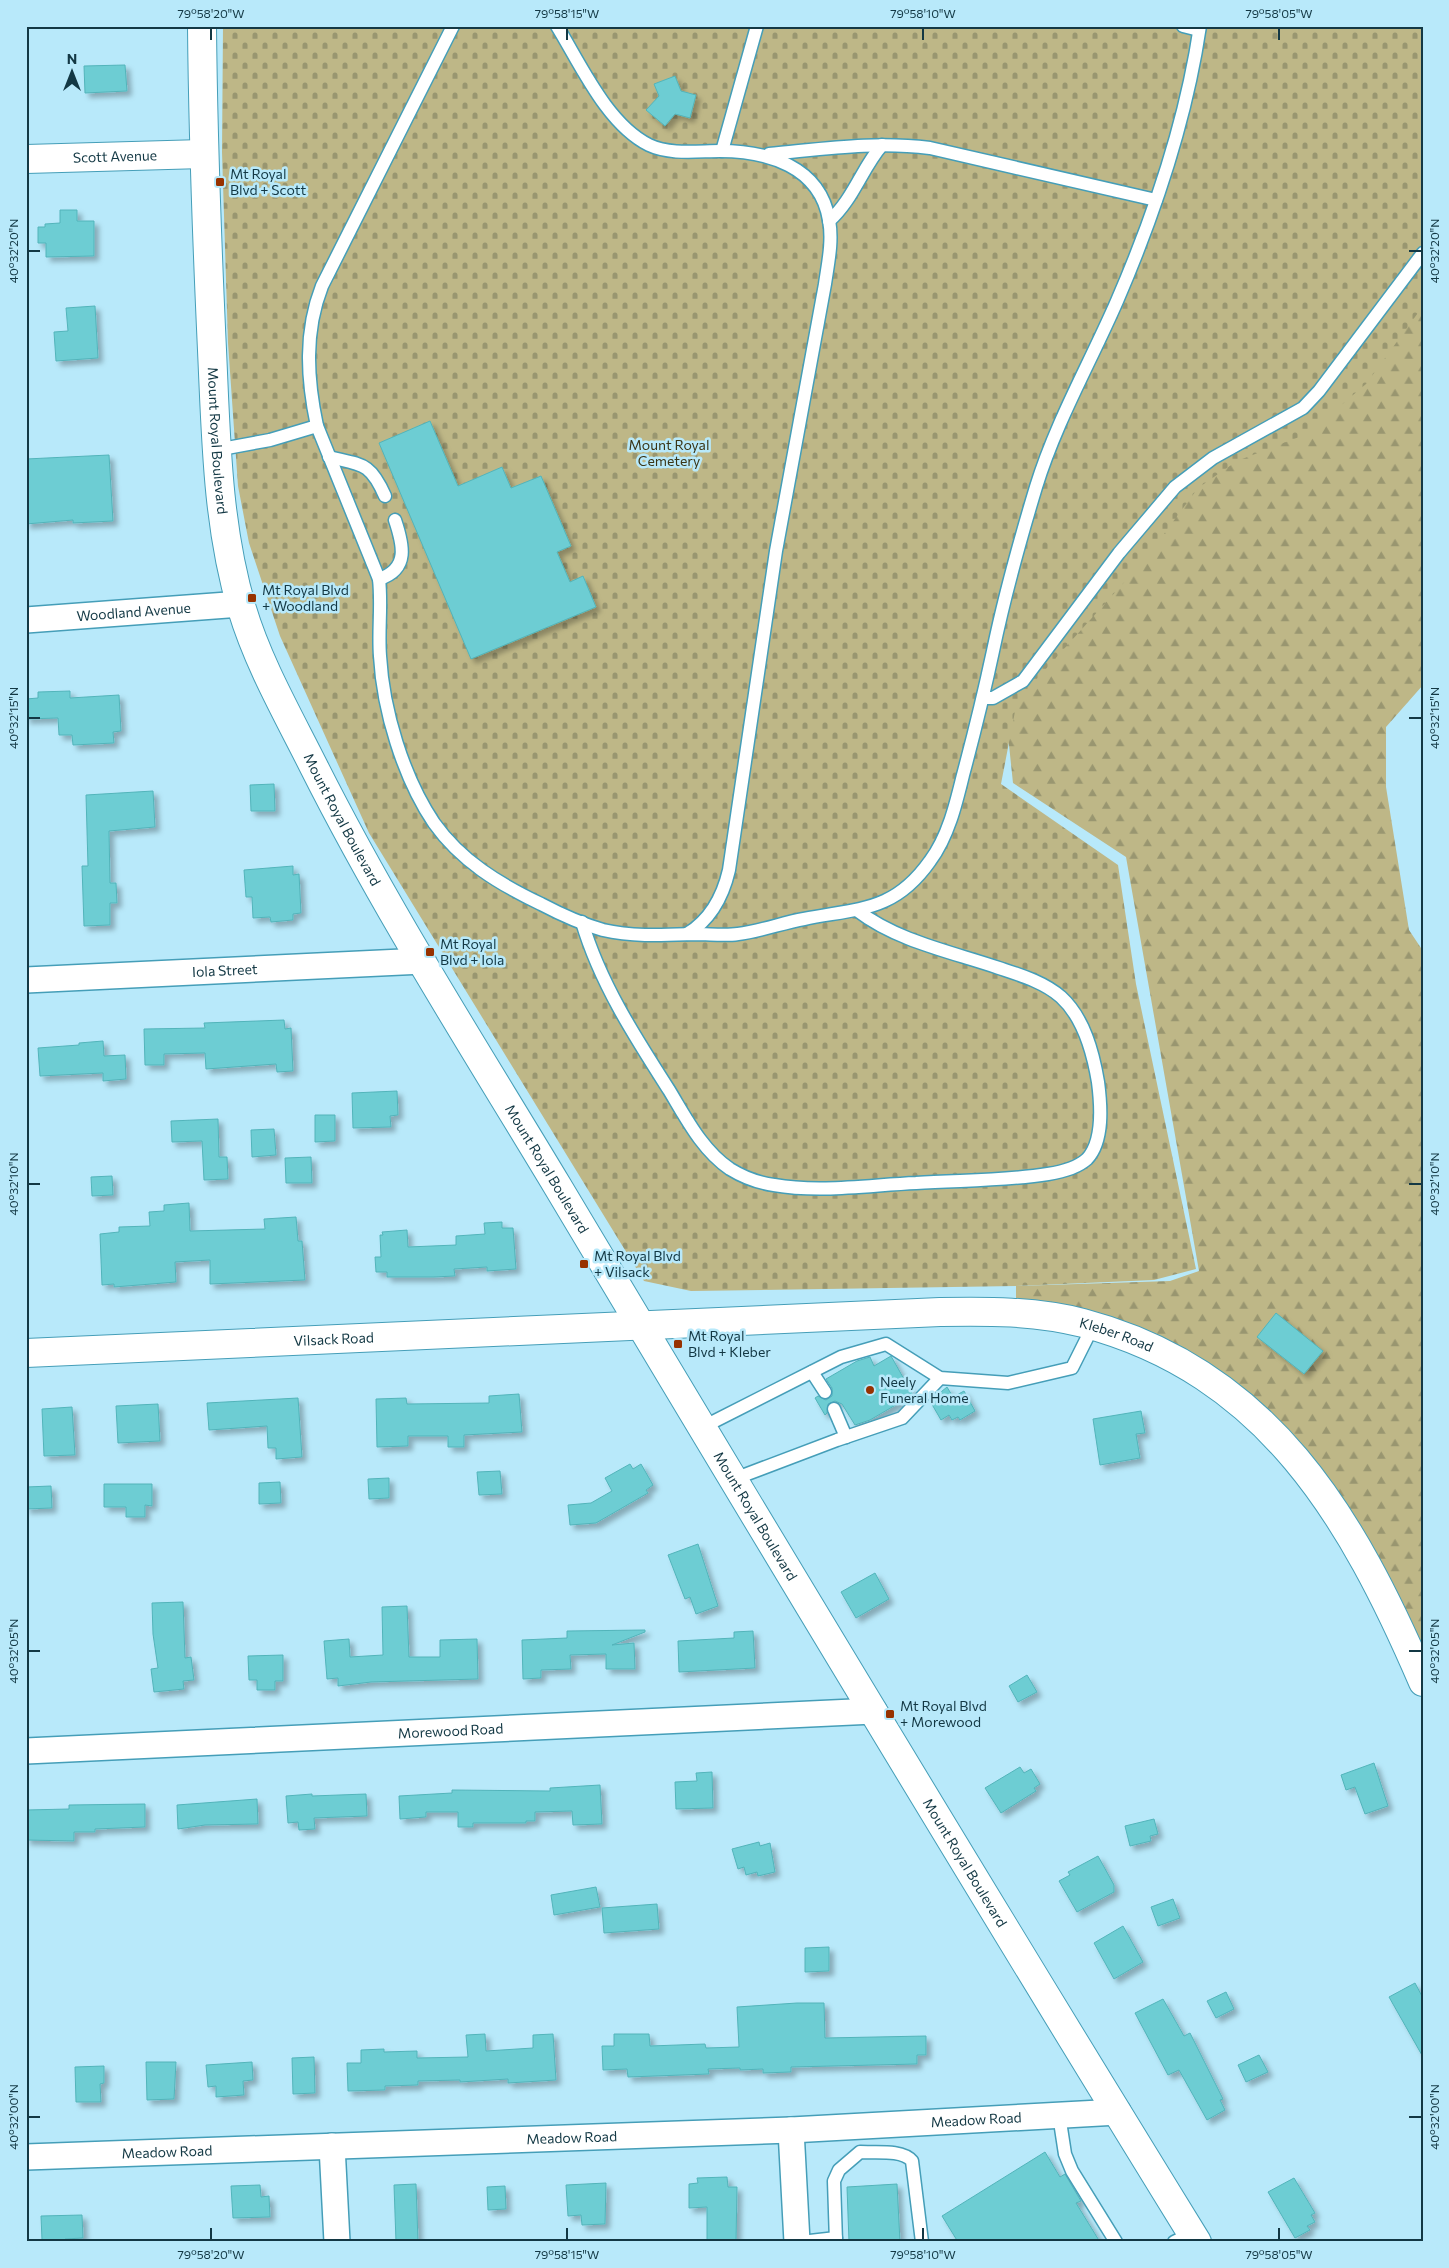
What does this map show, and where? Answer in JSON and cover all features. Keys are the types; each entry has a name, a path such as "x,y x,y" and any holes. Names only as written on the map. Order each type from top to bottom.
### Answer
{"main road":[{"name":"Mount Royal Boulevard","path":"202,26 204,154 216,450 228,560 241,604 273,683 334,807 371,874 641,1326 1118,2112 1188,2239"},
{"name":"Scott Avenue","path":"26,160 204,154"},
{"name":"Kleber Road","path":"641,1326 844,1315 982,1312 1042,1316 1093,1326 1143,1344 1208,1378 1233,1396 1282,1441 1328,1500 1345,1527 1382,1593 1423,1682"},
{"name":"Vilsack Road","path":"26,1353 641,1326"}],"street":[{"name":"Woodland Avenue","path":"26,620 241,604"},
{"name":"Iola Street","path":"26,980 423,961"},
{"name":"Morewood Road","path":"26,1751 874,1711"},
{"name":"Meadow Road","path":"26,2157 792,2130 859,2139 1059,2116 1118,2112"},
{"path":"792,2130 799,2242"},
{"path":"332,2146 337,2242"}],"lane":[{"path":"453,26 322,286 315,304 308,345 312,404 317,426 328,457 379,580 381,594 380,654 384,696 403,762 434,822 449,841 484,874 523,896 604,930 655,936 737,934 808,918 858,911 876,906 901,892 933,858 953,811 983,698 993,647 1045,461 1056,430 1138,252 1183,112 1194,69 1200,28 1183,26"},
{"path":"557,26 608,109 624,128 650,146 665,150 722,151 764,155 824,147 882,145 930,148 1156,200"},
{"path":"722,151 757,26"},
{"path":"829,221 840,212 869,160 882,145"},
{"path":"687,934 698,927 714,908 725,887 729,870 776,551 825,284 830,241 829,221 822,200 807,178 786,163 764,155"},
{"path":"983,698 993,698 1023,681 1119,553 1174,487 1213,458 1303,408 1319,391 1423,253"},
{"path":"216,450 270,440 317,426"},
{"path":"328,457 363,465 371,470 377,477 385,496"},
{"path":"379,580 389,576 395,570 402,556 402,546 395,520"},
{"path":"582,922 600,973 668,1090 712,1154 740,1174 773,1185 818,1188 1029,1176 1064,1170 1079,1164 1087,1158 1095,1144 1099,1122 1100,1104 1095,1064 1090,1045 1081,1024 1062,998 1030,979 882,928 858,911"},
{"path":"703,1427 841,1357 886,1344 940,1378 1008,1383 1072,1368 1093,1326"},
{"path":"812,1372 825,1392"},
{"path":"734,1480 846,1437 902,1418 940,1378"},
{"path":"834,1409 846,1437"},
{"path":"1059,2116 1065,2154 1072,2171 1116,2242"},
{"path":"799,2242 836,2240 834,2181 859,2139 908,2156 912,2161 922,2242"}],"green space":[{"name":"Mount Royal Cemetery","path":"223,26 1423,26 1423,306 1366,384 1307,434 1237,461 1198,488 1146,558 1017,701 1001,784 1118,865 1136,984 1196,1269 1154,1280 1016,1286 691,1291 644,1281 369,833 280,636 249,543 238,486 228,343 222,152"},
{"path":"1423,28 1423,685 1386,727 1386,787 1409,930 1423,951 1423,1682 1345,1527 1208,1378 1016,1313 1016,1286 1170,1281 1199,1271 1126,857 1013,783 1001,669"}],"building":[{"path":"125,65 127,91 85,93 84,66"},
{"path":"675,76 681,91 696,95 690,118 675,114 665,126 646,110 659,96 654,84"},
{"path":"60,210 77,210 77,221 94,221 94,256 46,257 46,243 38,243 38,227 45,227 45,224 60,223"},
{"path":"95,306 98,358 56,361 54,332 68,331 66,308"},
{"path":"430,421 458,486 502,467 511,488 541,476 571,546 557,552 570,582 583,576 596,607 471,659 379,443"},
{"path":"109,455 113,521 73,523 73,520 26,524 26,459"},
{"path":"70,691 70,698 119,695 121,731 113,732 114,743 73,745 72,735 59,735 58,718 26,719 26,699 38,698 38,692"},
{"path":"274,784 275,811 251,811 250,785"},
{"path":"153,791 155,827 109,831 110,883 116,883 117,903 110,903 110,925 84,926 82,866 88,866 86,795"},
{"path":"293,866 293,875 299,874 301,913 293,914 293,920 271,922 270,917 253,918 252,897 246,897 244,870"},
{"path":"284,1020 285,1029 291,1028 293,1071 277,1072 276,1064 206,1069 205,1053 164,1054 164,1065 145,1065 144,1029 205,1028 204,1023"},
{"path":"103,1041 104,1056 125,1055 126,1079 103,1081 103,1073 40,1076 38,1048"},
{"path":"397,1091 398,1115 390,1116 391,1127 353,1128 352,1093"},
{"path":"315,1115 335,1115 335,1141 315,1142"},
{"path":"218,1119 219,1157 227,1157 228,1179 204,1180 202,1141 172,1142 171,1121"},
{"path":"274,1129 276,1155 252,1157 251,1130"},
{"path":"311,1157 312,1183 286,1183 285,1158"},
{"path":"112,1176 113,1195 92,1196 91,1177"},
{"path":"189,1203 190,1231 265,1229 264,1219 296,1217 298,1241 302,1241 305,1280 210,1284 210,1260 175,1262 176,1282 114,1287 114,1284 102,1285 100,1234 119,1232 119,1227 150,1226 149,1212 164,1211 164,1205"},
{"path":"502,1222 502,1228 513,1228 516,1269 487,1271 487,1267 454,1269 455,1276 434,1277 387,1277 387,1272 376,1272 375,1257 381,1257 380,1235 383,1235 382,1232 407,1230 408,1247 456,1245 456,1236 485,1234 484,1223"},
{"path":"1276,1313 1323,1351 1304,1374 1257,1337"},
{"name":"Neely Funeral Home","path":"891,1356 913,1395 870,1420 855,1425 842,1404 835,1401 828,1404 825,1415 815,1398 818,1396 826,1400 832,1396 832,1388 826,1379 857,1361 870,1357 874,1366"},
{"path":"947,1387 953,1397 964,1391 975,1411 960,1420 958,1417 952,1420 949,1415 941,1420 930,1401"},
{"path":"519,1394 522,1432 464,1435 464,1447 448,1447 448,1436 408,1436 408,1446 377,1447 376,1399 406,1398 407,1404 489,1403 489,1396"},
{"path":"298,1398 302,1457 276,1459 276,1448 268,1448 267,1426 209,1430 207,1403"},
{"path":"158,1404 160,1441 118,1443 116,1406"},
{"path":"72,1407 75,1455 44,1456 42,1409"},
{"path":"1141,1411 1145,1433 1136,1434 1140,1458 1100,1465 1093,1419"},
{"path":"630,1464 633,1469 641,1464 653,1485 646,1490 648,1493 596,1523 570,1525 568,1505 591,1503 612,1491 605,1478"},
{"path":"500,1471 502,1494 479,1495 477,1472"},
{"path":"389,1478 389,1498 369,1499 368,1479"},
{"path":"280,1482 281,1503 259,1504 259,1483"},
{"path":"104,1484 152,1484 152,1506 145,1505 145,1517 126,1517 126,1507 104,1507"},
{"path":"51,1486 52,1508 26,1509 26,1487"},
{"path":"698,1544 718,1606 696,1614 690,1597 685,1599 668,1555"},
{"path":"875,1573 889,1599 856,1618 841,1592"},
{"path":"183,1602 185,1658 191,1657 194,1680 183,1681 184,1689 154,1692 151,1669 158,1668 153,1634 152,1603"},
{"path":"407,1606 409,1657 440,1657 440,1640 477,1639 478,1679 371,1682 338,1686 338,1678 327,1679 324,1641 349,1639 350,1657 383,1655 382,1607"},
{"path":"645,1630 645,1632 612,1645 634,1643 635,1669 606,1669 606,1654 570,1655 571,1669 541,1670 541,1678 523,1679 522,1640 567,1638 567,1631"},
{"path":"753,1631 755,1668 679,1672 678,1641 734,1638 734,1632"},
{"path":"283,1655 283,1681 275,1681 275,1690 257,1690 257,1680 249,1680 248,1656"},
{"path":"1027,1675 1037,1692 1018,1702 1009,1686"},
{"path":"1374,1763 1388,1806 1365,1814 1355,1787 1346,1790 1341,1775"},
{"path":"1020,1767 1024,1773 1031,1769 1040,1784 1034,1788 1036,1791 1001,1813 985,1788"},
{"path":"712,1772 713,1808 676,1809 675,1782 697,1781 696,1773"},
{"path":"600,1785 602,1824 573,1825 572,1811 535,1812 535,1821 526,1821 526,1823 473,1823 473,1827 458,1827 458,1812 426,1812 426,1817 400,1819 399,1796 452,1793 452,1790 550,1791 550,1788"},
{"path":"312,1794 312,1796 366,1794 367,1816 314,1818 315,1829 299,1830 298,1822 288,1823 286,1796"},
{"path":"257,1799 258,1824 205,1825 178,1829 177,1805"},
{"path":"145,1804 145,1827 95,1829 95,1832 74,1832 74,1841 26,1840 26,1810 69,1809 69,1805"},
{"path":"1154,1819 1158,1834 1150,1836 1151,1841 1130,1846 1125,1826"},
{"path":"759,1842 760,1846 770,1843 775,1872 758,1876 757,1872 746,1875 744,1867 738,1869 732,1849"},
{"path":"1098,1856 1114,1885 1114,1892 1077,1912 1059,1881 1070,1875 1068,1872"},
{"path":"596,1887 600,1907 554,1915 551,1895"},
{"path":"1173,1899 1180,1918 1158,1926 1151,1907"},
{"path":"657,1904 659,1929 604,1933 602,1908"},
{"path":"1123,1926 1143,1962 1114,1979 1094,1943"},
{"path":"829,1947 829,1971 805,1972 805,1948"},
{"path":"1415,1983 1423,1998 1423,2057 1389,1997"},
{"path":"1226,1992 1234,2009 1216,2018 1207,2001"},
{"path":"1163,1999 1184,2036 1190,2033 1223,2099 1220,2100 1225,2110 1207,2120 1179,2070 1168,2075 1135,2013"},
{"path":"824,2003 825,2038 926,2036 926,2055 917,2055 917,2064 791,2067 791,2072 763,2073 763,2069 740,2070 740,2068 708,2069 709,2074 628,2077 627,2069 603,2070 602,2046 614,2046 614,2034 649,2034 650,2046 705,2044 706,2048 739,2047 737,2007"},
{"path":"485,2034 486,2051 533,2048 533,2035 553,2034 556,2080 508,2083 508,2079 460,2082 460,2080 418,2081 418,2085 385,2086 385,2090 348,2091 347,2063 361,2063 361,2050 384,2049 384,2052 417,2051 417,2058 468,2057 466,2035"},
{"path":"1259,2055 1268,2072 1246,2082 1238,2065"},
{"path":"314,2057 315,2093 293,2094 292,2058"},
{"path":"146,2062 176,2062 174,2099 147,2100"},
{"path":"252,2062 253,2080 243,2081 244,2095 216,2097 216,2086 208,2087 206,2065"},
{"path":"104,2066 104,2083 100,2084 101,2102 76,2102 75,2067"},
{"path":"1045,2152 1060,2177 1065,2174 1081,2201 1076,2203 1100,2242 958,2242 942,2216"},
{"path":"727,2177 728,2187 737,2187 736,2242 707,2242 707,2207 689,2208 689,2184 698,2183 697,2178"},
{"path":"1294,2178 1315,2213 1311,2215 1315,2222 1307,2226 1310,2230 1295,2238 1268,2192"},
{"path":"606,2183 605,2224 582,2225 581,2215 568,2216 566,2185"},
{"path":"416,2184 418,2242 396,2242 394,2185"},
{"path":"897,2184 900,2242 849,2242 847,2187"},
{"path":"260,2185 261,2197 269,2196 270,2217 233,2218 231,2186"},
{"path":"505,2186 506,2209 488,2210 487,2187"},
{"path":"82,2215 83,2238 65,2239 65,2242 42,2240 41,2216"}],"place":[{"name":"Mt Royal Blvd + Scott","path":"220,182"},
{"name":"Mt Royal Blvd + Woodland","path":"252,598"},
{"name":"Mt Royal Blvd + Iola","path":"430,952"},
{"name":"Mt Royal Blvd + Vilsack","path":"584,1264"},
{"name":"Mt Royal Blvd + Kleber","path":"678,1344"},
{"name":"Neely Funeral Home","path":"870,1390"},
{"name":"Mt Royal Blvd + Morewood","path":"890,1714"}]}
